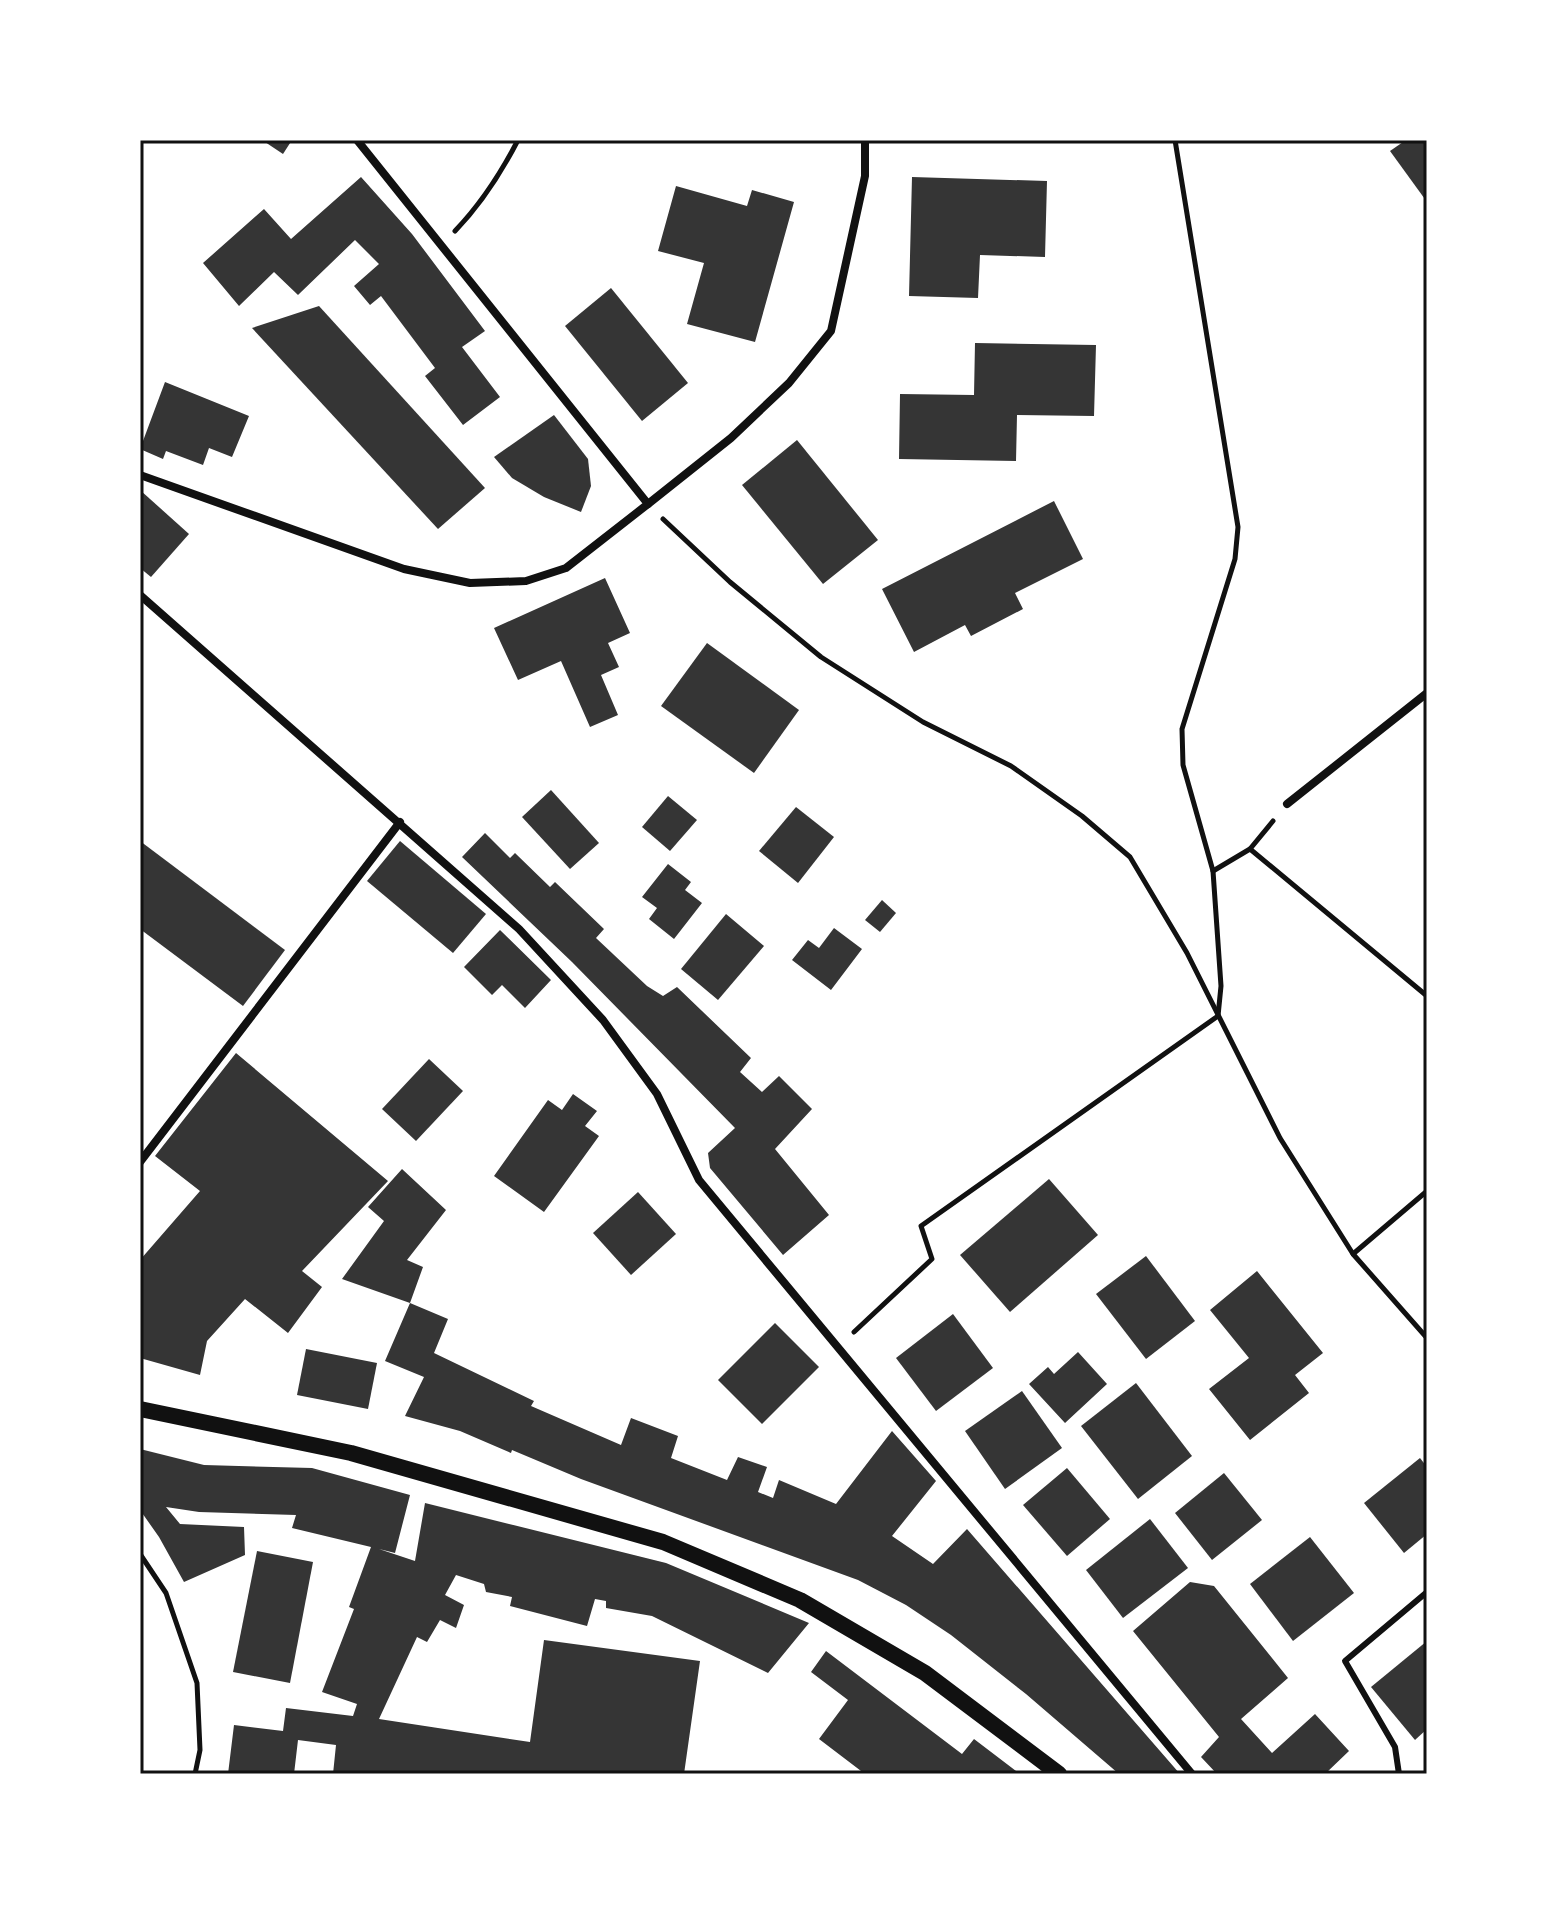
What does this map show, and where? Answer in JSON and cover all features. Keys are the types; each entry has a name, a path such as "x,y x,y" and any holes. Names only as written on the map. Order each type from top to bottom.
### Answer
{"main road":[{"path":"140,1409 351,1453 663,1542 812,1607 925,1673 1059,1774"}],"street":[{"path":"357,140 648,504"},
{"path":"140,475 404,569 470,583 526,581 566,568 731,438 789,383 831,331 865,176 865,140"},
{"path":"140,595 519,929 603,1020 657,1094 699,1180 1192,1774"},
{"path":"1287,804 1427,693"},
{"path":"140,1162 400,822"}],"lane":[{"path":"1399,1774 1395,1747 1345,1661 1427,1592"}],"path":[{"path":"442,246 475,210 518,140"},
{"path":"837,1349 932,1259 921,1226 1218,1016 1221,986 1213,871 1183,765 1182,729 1235,559 1238,527 1175,140"},
{"path":"648,504 730,582 821,657 923,722 1011,766 1082,816 1130,857 1187,953 1280,1138 1353,1254 1427,1338"},
{"path":"1213,871 1250,849 1287,804"},
{"path":"1250,849 1427,996"},
{"path":"1353,1254 1427,1191"},
{"path":"140,1554 166,1593 197,1683 200,1750 195,1774"}],"building":[{"path":"262,140 292,140 283,154"},
{"path":"1406,140 1427,140 1427,202 1390,151"},
{"path":"361,177 412,234 485,331 462,347 500,397 463,425 425,376 435,368 381,296 370,305 354,286 379,264 355,240 298,295 274,272 239,306 203,263 264,209 291,239"},
{"path":"912,177 1047,181 1045,257 980,255 978,298 909,296"},
{"path":"676,186 747,206 752,190 794,202 755,342 687,324 704,263 658,251"},
{"path":"611,288 688,383 642,421 565,326"},
{"path":"319,306 485,488 438,529 252,328"},
{"path":"975,343 1096,345 1094,416 1017,415 1016,461 899,459 900,394 974,395"},
{"path":"165,382 249,416 232,457 209,448 203,465 166,451 163,459 140,449"},
{"path":"554,415 588,459 591,486 581,512 544,497 512,478 494,457"},
{"path":"797,440 878,540 823,584 742,485"},
{"path":"140,490 189,534 151,577 140,568"},
{"path":"1054,501 1083,559 1015,593 1023,609 971,636 965,625 914,652 882,589"},
{"path":"605,578 630,633 608,643 619,667 601,675 618,715 590,727 561,661 518,680 494,628"},
{"path":"707,643 799,710 754,773 661,706"},
{"path":"551,790 599,843 570,869 522,817"},
{"path":"668,796 697,820 670,851 642,827"},
{"path":"796,807 834,837 798,883 759,851"},
{"path":"485,833 510,858 515,853 550,887 555,882 604,929 596,938 647,986 663,996 677,987 751,1058 740,1072 762,1092 779,1076 812,1109 775,1149 829,1215 783,1255 710,1168 708,1153 735,1128 572,962 462,857"},
{"path":"140,841 285,950 243,1006 140,929"},
{"path":"400,841 486,914 453,953 367,881"},
{"path":"668,864 691,882 685,890 702,903 674,939 649,919 657,908 642,897"},
{"path":"882,900 896,913 880,932 865,920"},
{"path":"726,914 764,946 718,1000 681,969"},
{"path":"834,928 862,949 831,990 792,960 808,940 819,948"},
{"path":"500,930 551,980 525,1008 502,985 492,995 464,967"},
{"path":"236,1053 388,1181 302,1271 322,1287 288,1333 245,1299 207,1341 200,1375 140,1358 140,1260 200,1191 155,1156"},
{"path":"429,1059 463,1091 416,1141 382,1109"},
{"path":"573,1094 597,1111 585,1126 599,1136 544,1212 494,1176 548,1100 562,1110"},
{"path":"402,1169 446,1210 407,1260 423,1267 410,1303 342,1279 384,1221 368,1207"},
{"path":"1049,1179 1098,1235 1010,1312 960,1255"},
{"path":"638,1192 676,1234 631,1275 593,1233"},
{"path":"1146,1256 1195,1321 1146,1359 1096,1294"},
{"path":"1257,1271 1323,1353 1295,1375 1309,1393 1250,1440 1209,1389 1249,1358 1210,1310"},
{"path":"410,1303 448,1319 434,1353 534,1401 531,1406 621,1445 631,1418 678,1436 671,1458 727,1480 738,1457 767,1467 758,1492 773,1498 779,1480 836,1504 892,1431 936,1481 892,1536 933,1564 967,1529 1180,1774 1119,1774 951,1635 906,1605 858,1580 581,1479 512,1450 511,1453 460,1431 405,1416 424,1377 385,1361"},
{"path":"953,1314 993,1368 936,1411 896,1358"},
{"path":"775,1323 819,1367 762,1424 718,1380"},
{"path":"306,1349 377,1363 368,1409 297,1395"},
{"path":"1078,1352 1107,1384 1065,1423 1029,1384 1048,1367 1054,1374"},
{"path":"1136,1383 1192,1456 1138,1499 1081,1426"},
{"path":"1022,1391 1062,1448 1005,1489 965,1431"},
{"path":"140,1449 204,1465 312,1468 410,1495 395,1553 379,1549 415,1561 425,1503 666,1563 809,1623 768,1673 652,1616 606,1608 606,1601 595,1599 587,1626 510,1606 512,1597 486,1592 484,1584 456,1575 445,1595 464,1605 456,1628 440,1620 427,1642 417,1637 379,1719 530,1742 544,1640 700,1661 684,1774 333,1774 336,1745 298,1740 294,1774 228,1774 234,1725 283,1731 286,1708 353,1716 357,1704 322,1692 354,1609 349,1607 371,1547 292,1528 296,1515 199,1512 166,1507 180,1524 244,1527 245,1555 184,1582 140,1510"},
{"path":"1420,1458 1427,1467 1427,1534 1404,1553 1364,1503"},
{"path":"1067,1468 1110,1519 1067,1556 1023,1505"},
{"path":"1224,1473 1262,1520 1212,1560 1175,1513"},
{"path":"1150,1519 1188,1568 1123,1618 1086,1570"},
{"path":"1310,1537 1354,1593 1293,1641 1250,1584"},
{"path":"257,1551 313,1562 290,1683 233,1672"},
{"path":"1190,1582 1214,1586 1288,1678 1241,1719 1272,1753 1315,1714 1349,1751 1325,1774 1217,1774 1201,1757 1219,1737 1133,1631"},
{"path":"1427,1641 1427,1729 1415,1740 1371,1687"},
{"path":"826,1651 962,1754 974,1739 1020,1774 865,1774 819,1739 848,1700 811,1672"}]}
